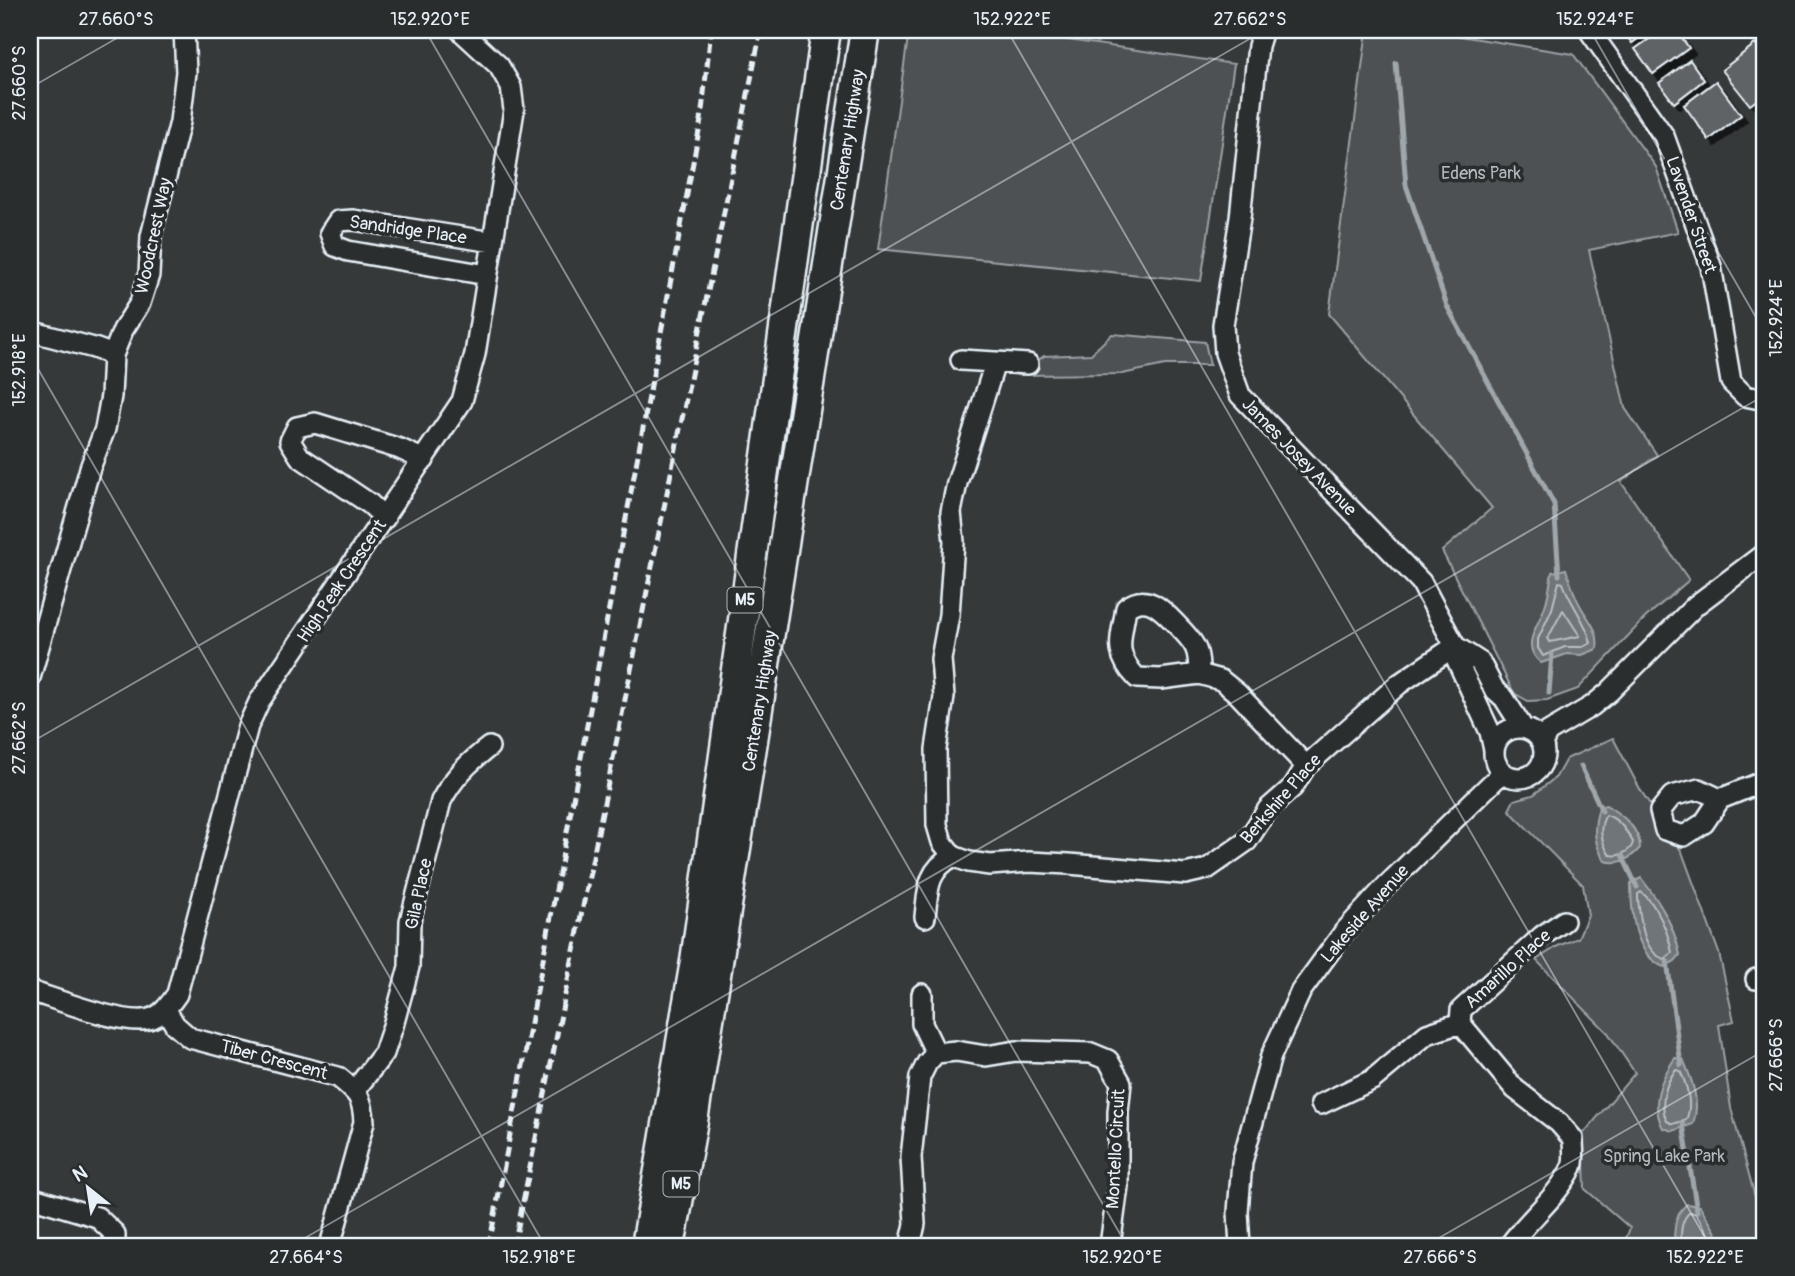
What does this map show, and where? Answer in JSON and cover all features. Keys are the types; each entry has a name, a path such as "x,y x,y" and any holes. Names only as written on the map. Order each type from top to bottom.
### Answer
{"highway":[{"name":"Centenary Highway","path":"646,1246 695,961 826,30"},
{"name":"Centenary Highway","path":"670,1246 693,1121 865,30"},
{"path":"685,1246 697,1145 693,1121"}],"street":[{"name":"Woodcrest Way","path":"30,678 90,468 105,429 111,396 113,355 122,330 139,303 149,275 151,236 180,122 186,72 184,30"},
{"name":"High Peak Crescent","path":"166,1010 177,993 248,726 259,702 424,460 462,401 470,379 514,110 511,87 499,66 460,30"},
{"name":"James Josey Avenue","path":"1263,30 1258,46 1240,218 1223,325 1225,354 1233,379 1240,395 1421,582 1455,646 1456,658 1490,732 1494,750"},
{"name":"Lavender Street","path":"1589,30 1664,136 1711,266 1731,382 1745,396 1765,400"},
{"name":"Sandridge Place","path":"487,275 348,251 335,246 330,233 338,221 353,220 493,242"},
{"path":"30,331 113,355"},
{"path":"961,360 1028,364"},
{"path":"925,917 932,873 953,856 942,842 937,825 936,749 944,697 942,659 949,615 954,542 951,512 957,483 995,363"},
{"path":"385,518 370,504 300,457 290,441 297,426 315,424 400,449 424,460"},
{"path":"1542,743 1533,732 1523,728 1505,731 1494,750 1494,759 1503,772 1518,778 1534,773 1543,759 1542,743 1548,732 1592,706 1609,692 1696,605 1765,553"},
{"path":"1199,674 1195,646 1164,611 1153,603 1143,601 1133,602 1126,608 1120,645 1123,663 1137,678 1161,679 1199,674 1221,680 1237,693 1306,766"},
{"name":"James Josey Avenue","path":"1455,646 1480,662 1494,689 1504,698 1523,728"},
{"name":"Berkshire Place","path":"953,856 990,865 1029,862 1185,874 1208,869 1247,841 1268,809 1293,787 1306,766 1399,684 1455,646"},
{"name":"Gila Place","path":"355,1090 384,1053 393,1026 409,967 410,921 441,801 465,765 489,747"},
{"name":"Lakeside Avenue","path":"1240,1246 1238,1212 1242,1162 1270,1056 1301,991 1344,932 1387,885 1503,772"},
{"path":"1720,799 1765,781"},
{"name":"Amarillo Place","path":"1509,1246 1557,1189 1573,1165 1573,1139 1559,1123 1515,1089 1460,1023 1461,1010 1542,936 1563,921"},
{"path":"30,991 127,1020 149,1019 166,1010"},
{"path":"910,1246 915,1224 911,1157 920,1077 936,1053 922,1024 922,993"},
{"name":"Tiber Crescent","path":"166,1010 175,1025 190,1038 338,1077 355,1090"},
{"path":"1321,1104 1372,1080 1427,1034 1460,1023"},
{"name":"Montello Circuit","path":"936,1053 956,1051 986,1056 1016,1051 1091,1053 1108,1060 1121,1083 1118,1112 1118,1186 1110,1246"},
{"path":"330,1246 364,1122 363,1105 355,1090"},
{"path":"30,1197 97,1217 115,1234 115,1246"}],"green space":[{"path":"909,30 1047,30 1047,37 1234,64 1201,281 878,249"},
{"name":"Edens Park","path":"1367,30 1422,30 1573,54 1656,167 1678,232 1589,250 1625,408 1657,455 1621,482 1689,580 1645,618 1578,689 1547,700 1528,701 1514,693 1442,551 1492,508 1329,314"},
{"path":"1112,334 1205,342 1210,365 1165,365 1122,374 1018,375 1044,356 1091,354"},
{"name":"Spring Lake Park","path":"1613,738 1641,791 1682,852 1719,953 1734,1021 1719,1025 1731,1108 1765,1234 1765,1246 1623,1246 1630,1228 1585,1189 1583,1134 1635,1073 1608,1033 1536,960 1558,946 1578,938 1588,915 1583,885 1509,810 1514,800 1533,795 1556,777 1566,759"}],"water":[{"path":"1566,569 1576,598 1595,631 1597,649 1582,655 1567,654 1541,663 1532,649 1532,635 1546,602 1552,572"},
{"path":"1606,805 1629,823 1639,841 1640,848 1620,862 1605,861 1596,842 1595,829 1599,807"},
{"path":"1641,878 1665,914 1680,955 1664,967 1646,953 1636,931 1631,883"},
{"path":"1675,1058 1683,1059 1692,1083 1696,1108 1693,1124 1673,1131 1663,1128 1657,1101 1661,1083"},
{"path":"1687,1204 1700,1206 1724,1246 1674,1246 1677,1218"}],"building":[{"path":"1622,30 1650,30 1632,43"},
{"path":"1662,30 1676,30 1689,48 1653,74 1635,49"},
{"path":"1755,44 1765,58 1765,94 1750,105 1722,70"},
{"path":"1690,60 1704,80 1674,103 1659,83"},
{"path":"1716,81 1741,115 1709,140 1684,105"}],"waterway":[{"path":"1396,63 1406,185 1447,306 1554,504 1559,575"},
{"path":"1549,693 1552,654"},
{"path":"1581,766 1602,811"},
{"path":"1622,855 1637,887"},
{"path":"1667,961 1681,1065"},
{"path":"1683,1124 1697,1211"}],"railway":[{"path":"489,1246 701,120 711,30"},
{"path":"514,1246 761,30"}]}
